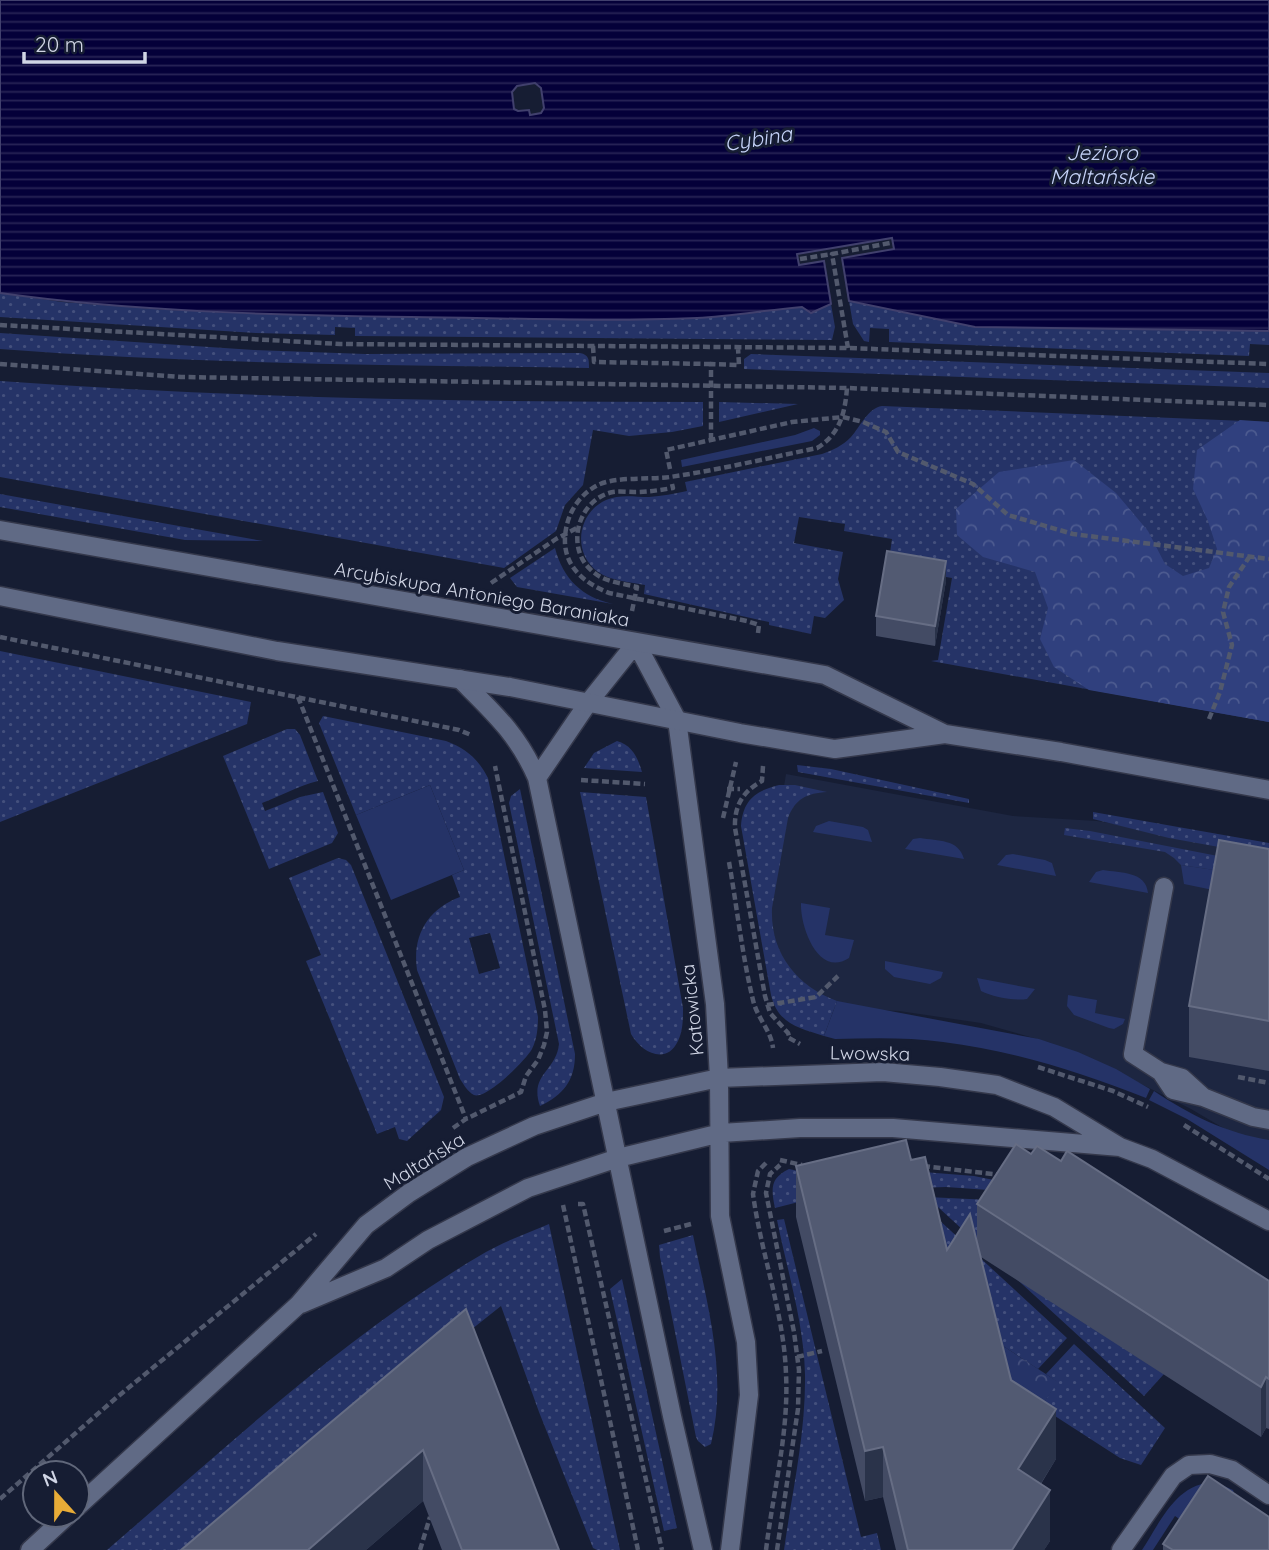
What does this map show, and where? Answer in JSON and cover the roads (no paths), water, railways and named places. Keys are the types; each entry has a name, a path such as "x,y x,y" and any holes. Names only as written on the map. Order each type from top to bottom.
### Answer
{"street":[{"name":"Arcybiskupa Antoniego Baraniaka","path":"0,530 825,675 946,734"},
{"name":"Arcybiskupa Antoniego Baraniaka","path":"0,596 277,651 510,687 835,749 946,734 1269,790"},
{"path":"537,778 588,704 636,643"},
{"name":"Katowicka","path":"636,643 677,720 715,1004 719,1077 720,1216 746,1342 749,1395 730,1550"},
{"path":"460,679 510,730 526,752 537,778 672,1416 703,1550"},
{"path":"1164,887 1133,1054 1161,1072 1173,1090 1203,1097 1253,1117 1269,1120"},
{"name":"Lwowska","path":"606,1102 719,1077 883,1072 998,1086 1054,1107 1120,1147 1152,1159 1269,1221"},
{"name":"Maltańska","path":"91,1494 298,1305 366,1225 409,1193 467,1157 534,1126 606,1102"},
{"name":"Lwowska","path":"618,1158 720,1133 800,1128 893,1128 1120,1147"},
{"name":"Maltańska","path":"298,1305 386,1268 428,1240 527,1188 618,1158"},
{"path":"1121,1550 1173,1476 1189,1465 1210,1464 1232,1470 1269,1495"},
{"path":"30,1550 53,1529"}],"water":[{"name":"Jezioro Maltańskie","path":"0,0 1269,0 1269,331 975,327 849,301 842,258 894,249 892,238 797,254 799,265 824,261 831,304 811,313 802,307 710,317 661,319 308,315 154,308 0,293","holes":["535,83 541,88 544,108 541,113 530,115 529,110 514,109 512,92 517,86"]}],"water label":[{"name":"Cybina","path":"758,138"}]}
